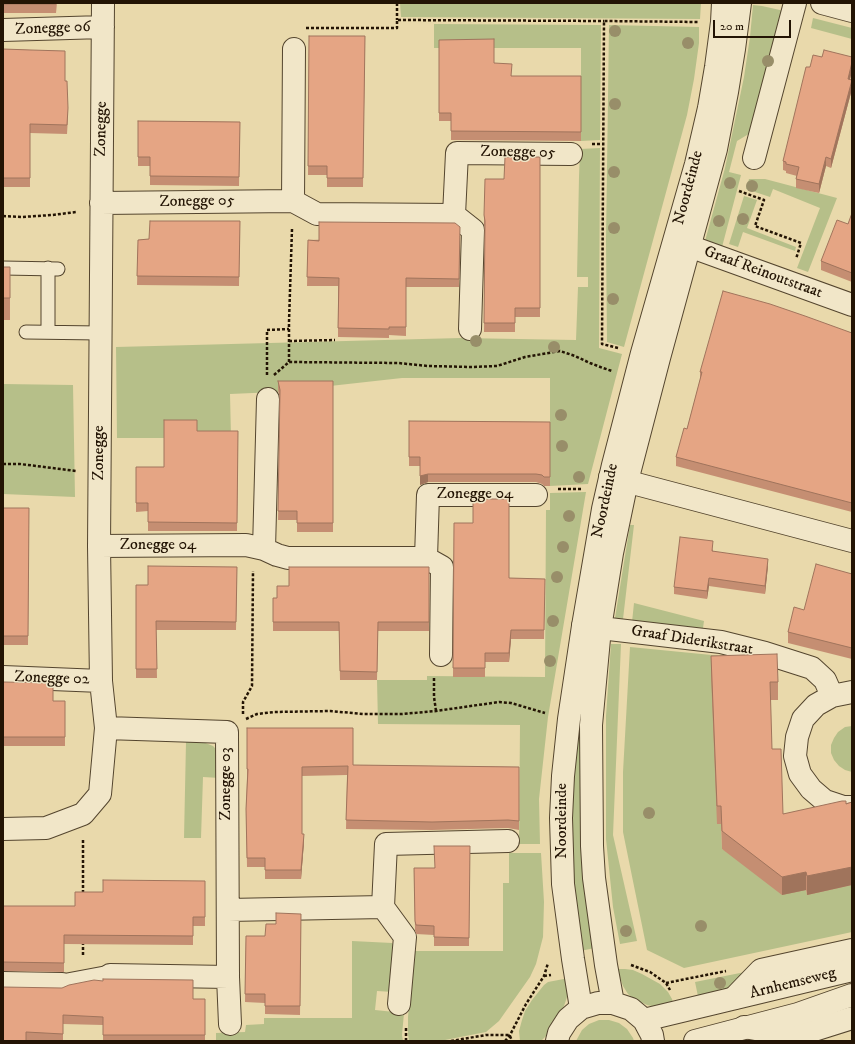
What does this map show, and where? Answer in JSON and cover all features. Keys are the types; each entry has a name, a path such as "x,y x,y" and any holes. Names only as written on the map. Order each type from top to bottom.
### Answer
{"street":[{"name":"Zonegge","path":"3,829 46,828 83,814 100,794 106,728 101,681 99,546 103,3"},
{"name":"Noordeinde","path":"581,1008 573,959 564,884 561,818 563,776 569,719 612,553 615,482 636,377 642,353 716,148 730,78 740,3"},
{"path":"754,158 795,3"},
{"path":"822,3 852,11"},
{"name":"Noordeinde","path":"615,482 659,358 682,244 696,164 709,108 723,13"},
{"name":"Zonegge 06","path":"3,30 103,27"},
{"path":"293,201 294,49"},
{"name":"Zonegge 05","path":"101,206 293,201 317,214 454,216 457,153 571,154"},
{"path":"454,216 473,230 470,329"},
{"name":"Graaf Reinoutstraat","path":"682,244 852,306"},
{"path":"258,548 267,390"},
{"path":"615,482 852,541"},
{"name":"Zonegge 04","path":"99,546 246,546 258,548 288,558 426,558 428,495 536,495"},
{"path":"426,558 442,567 441,655"},
{"name":"Noordeinde","path":"592,627 592,846 594,878 606,965 613,1003"},
{"name":"Graaf Diderikstraat","path":"592,627 721,642 765,653 812,668 842,694 816,705 803,719 797,737 795,756 800,774 810,789 825,801 843,807 852,807"},
{"name":"Zonegge 02","path":"3,677 101,681"},
{"name":"Zonegge 03","path":"106,728 227,732 228,977 230,1024"},
{"path":"399,1004 405,937 383,907 386,844 508,841"},
{"path":"228,910 383,907"},
{"name":"Arnhemseweg","path":"734,998 761,970 852,950"},
{"name":"Arnhemseweg","path":"644,1020 852,970"},
{"path":"3,983 62,984 110,975 228,977"},
{"name":"Arnhemseweg","path":"695,1041 798,1014 852,995"},
{"path":"557,1041 559,1033 568,1019 581,1008 598,1002 613,1003 631,1009 644,1020 652,1035 653,1041"},
{"name":"Arnhemseweg","path":"744,1027 795,1036 852,1018"}],"lane":[{"path":"3,268 53,269 48,332"},
{"path":"26,332 100,333"}],"path":[{"path":"294,49 297,45 298,28 397,28 397,3"},
{"path":"397,20 604,21 723,13"},
{"path":"604,21 602,344 642,353"},
{"path":"739,191 764,200 755,226 801,243 788,282"},
{"path":"267,390 289,362 293,201"},
{"path":"3,216 22,217 52,215 101,206"},
{"path":"267,390 267,330 289,329"},
{"path":"289,341 335,340"},
{"path":"289,362 398,363 428,366 471,367 497,366 525,358 560,351 603,368 636,377"},
{"path":"3,464 20,464 70,471 100,473"},
{"path":"536,495 550,489 615,482"},
{"path":"258,548 252,686 242,702 243,720 257,714 274,712 330,711 363,714 402,714 499,702 511,703 569,719"},
{"path":"436,711 434,676 441,655"},
{"path":"83,814 83,901"},
{"path":"83,940 83,980"},
{"name":"Arnhemseweg","path":"606,965 627,964 650,972 666,983 738,968 761,970"},
{"path":"506,1041 526,1004 544,976"},
{"path":"451,1041 486,1035 510,1035"},
{"path":"510,1035 512,1041"}],"green space":[{"path":"400,3 701,3 700,19 401,17"},
{"path":"753,5 780,10 783,12 757,129 737,141 729,172 741,175 722,247 705,241 725,168 744,77"},
{"path":"813,18 852,28 852,39 811,28"},
{"path":"434,24 601,25 600,140 581,141 581,48 434,48"},
{"path":"609,25 699,27 699,43 687,115 624,347 607,342 606,240"},
{"path":"600,148 599,348 622,354 588,484 550,486 550,378 402,378 276,392 230,394 231,438 117,438 116,347 461,338 576,340 578,287 588,287 588,277 577,277 580,149"},
{"path":"749,179 765,179 837,198 808,272 797,268 820,208 773,189 770,197 746,189"},
{"path":"744,196 757,200 747,228 796,247 795,251 743,232 738,247 729,244"},
{"path":"3,384 73,385 75,497 3,494"},
{"path":"586,492 548,717 539,799 540,844 519,844 520,725 378,724 377,680 427,680 427,676 545,677 546,510 550,510 550,493"},
{"path":"630,525 634,525 623,619 615,618"},
{"path":"634,603 704,621 703,628 632,622"},
{"path":"611,644 621,644 613,835 637,941 620,944 613,907 606,839 606,716"},
{"path":"630,647 722,656 722,849 806,890 807,894 852,885 852,932 684,968 647,950 623,832 623,772"},
{"path":"582,677 595,948 580,951 572,894 569,817"},
{"path":"852,726 852,772 839,766 834,760 831,753 831,745 838,732 845,727"},
{"path":"186,742 203,742 213,746 219,752 220,778 203,777 201,838 184,838"},
{"path":"509,853 541,853 544,902 543,937 536,964 530,977 499,1021 486,1032 440,1041 409,1041 408,1017 414,951 503,951 503,883 509,883"},
{"path":"352,941 392,943 398,950 393,992 377,991 375,1010 404,1013 402,1035 403,1041 216,1041 216,1033 245,1032 246,1025 264,1024 264,1018 352,1018"},
{"path":"617,969 633,970 660,984 668,992 674,1006 656,1007 647,1005 633,998 628,994 623,986"},
{"path":"745,972 737,982 724,991 699,1001 695,982"},
{"path":"569,978 569,987 564,1006 547,1035 541,1041 520,1041 519,1031 522,1020 525,1011 532,1000 548,982"},
{"path":"599,1020 609,1020 619,1023 627,1029 634,1041 576,1041 582,1030 589,1024"}],"building":[{"path":"3,3 57,3 3,4"},
{"path":"309,36 365,36 363,178 327,178 327,166 308,166"},
{"path":"494,39 494,63 512,64 511,76 581,76 581,132 451,131 451,113 439,113 439,40"},
{"path":"3,49 65,51 65,81 67,81 68,108 67,125 30,124 30,178 3,178"},
{"path":"824,50 852,57 848,79 852,80 831,159 826,157 819,184 796,179 799,167 786,164 786,162 783,161 806,67 810,67 813,55 822,57"},
{"path":"138,121 240,122 239,177 150,176 150,157 138,157"},
{"path":"505,157 540,157 540,308 515,308 515,323 484,323 485,179 504,179"},
{"path":"852,213 852,273 821,261 837,220 848,224"},
{"path":"150,221 240,221 239,277 137,276 138,240 149,239"},
{"path":"319,222 455,223 460,227 459,279 406,278 406,327 389,327 389,329 338,328 339,278 307,277 308,240 319,241"},
{"path":"3,267 10,267 10,298 3,298"},
{"path":"723,291 770,304 852,333 852,503 676,457 684,428 687,429 702,372 700,372"},
{"path":"278,381 333,381 333,523 297,523 297,511 278,511 280,390"},
{"path":"164,420 197,420 197,431 238,431 237,523 148,522 148,503 136,503 136,467 164,467"},
{"path":"409,421 550,422 550,477 544,477 536,474 428,474 420,476 420,457 409,457"},
{"path":"473,499 509,499 509,578 545,579 544,630 511,630 509,653 485,653 485,668 453,668 454,523 473,523"},
{"path":"3,508 29,508 28,636 3,636"},
{"path":"680,537 713,541 712,551 768,559 765,586 709,578 707,591 674,587"},
{"path":"816,564 852,574 852,648 788,632 794,607 804,610"},
{"path":"148,566 237,567 236,622 156,621 157,669 136,669 136,585 148,585"},
{"path":"289,567 429,567 429,622 378,622 377,672 340,671 339,622 273,622 273,598 277,598 277,586 289,586"},
{"path":"777,654 778,682 770,682 772,749 781,749 783,814 842,801 846,801 846,804 852,802 852,867 807,876 806,872 782,877 722,831 721,806 717,806 711,656"},
{"path":"3,682 53,683 53,701 65,701 65,737 3,737"},
{"path":"247,728 353,728 353,765 519,767 519,821 432,822 346,820 348,766 302,767 302,834 304,834 301,870 265,870 265,858 247,858"},
{"path":"434,846 470,846 469,938 434,937 434,926 416,925 414,868 435,868"},
{"path":"103,880 205,881 205,917 193,917 193,936 64,935 64,963 3,962 3,906 75,906 75,892 103,892"},
{"path":"276,913 301,914 300,1006 265,1006 265,994 245,994 246,936 265,936 266,924 276,924"},
{"path":"103,979 193,980 193,999 205,999 205,1035 103,1035 103,1017 63,1015 63,1034 26,1032 26,1041 3,1041 3,987 62,988 69,985 94,980 103,981"}]}
